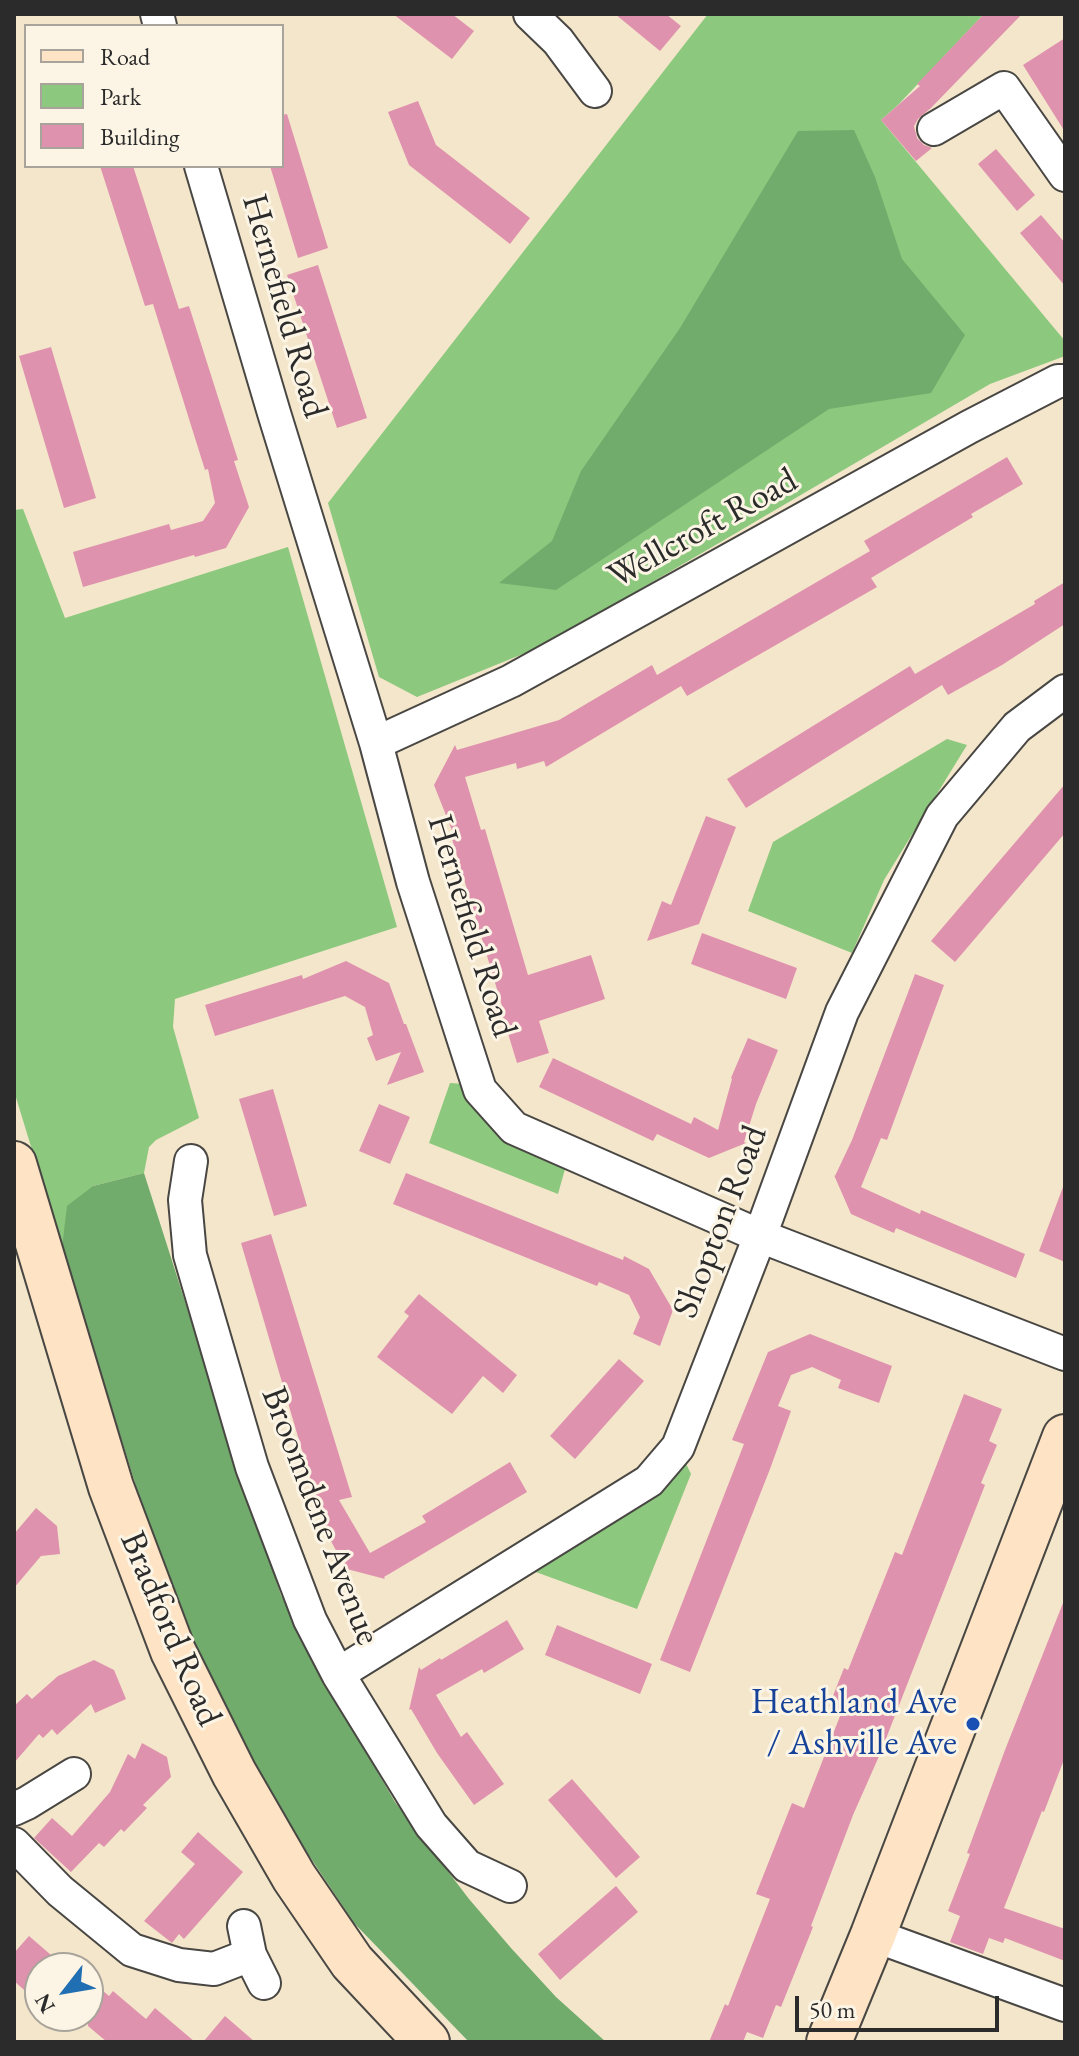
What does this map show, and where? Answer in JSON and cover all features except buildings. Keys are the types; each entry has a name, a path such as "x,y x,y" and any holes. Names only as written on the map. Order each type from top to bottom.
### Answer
{"main road":[{"name":"Bradford Road","path":"14,1164 111,1487 173,1651 234,1773 294,1877 352,1962 427,2042"},
{"path":"829,2042 1065,1437"}],"street":[{"path":"530,14 558,41 595,91"},
{"path":"934,129 1004,88 1065,175"},
{"name":"Hernefield Road","path":"202,168 376,743 413,882 480,1090 514,1128 760,1236 1065,1354"},
{"name":"Wellcroft Road","path":"376,743 511,681 969,427 1058,381 1065,381"},
{"name":"Shopton Road","path":"338,1674 649,1481 678,1447 842,1012 942,816 1017,727 1065,691"},
{"name":"Broomdene Avenue","path":"191,1161 185,1200 190,1255 252,1467 310,1620 338,1674 431,1825 467,1866 510,1886"},
{"path":"14,1809 74,1774"},
{"path":"14,1844 60,1891 132,1950 179,1965 214,1969 247,1940 264,1983"},
{"path":"873,1935 1065,2005"}],"green space":[{"path":"708,14 984,14 881,120 1065,341 1065,356 990,384 545,645 417,697 379,677 328,503"},
{"path":"854,130 875,177 902,259 965,335 931,393 829,409 556,590 499,583 552,541 581,471 680,328 798,131"},
{"path":"23,509 65,618 288,547 397,927 175,999 173,1027 199,1118 156,1140 149,1147 144,1173 93,1186 62,1248 14,1091 14,510"},
{"path":"947,739 967,745 884,880 852,953 748,911 773,842"},
{"path":"450,1083 464,1084 486,1123 565,1169 558,1194 429,1143"},
{"path":"144,1173 281,1595 314,1663 395,1802 469,1899 556,1997 606,2042 469,2042 354,1923 270,1797 203,1666 157,1554 62,1248 67,1206 93,1186"},
{"path":"678,1447 691,1474 637,1609 514,1564"}],"place":[{"name":"Heathland Ave / Ashville Ave","path":"973,1724"}]}
